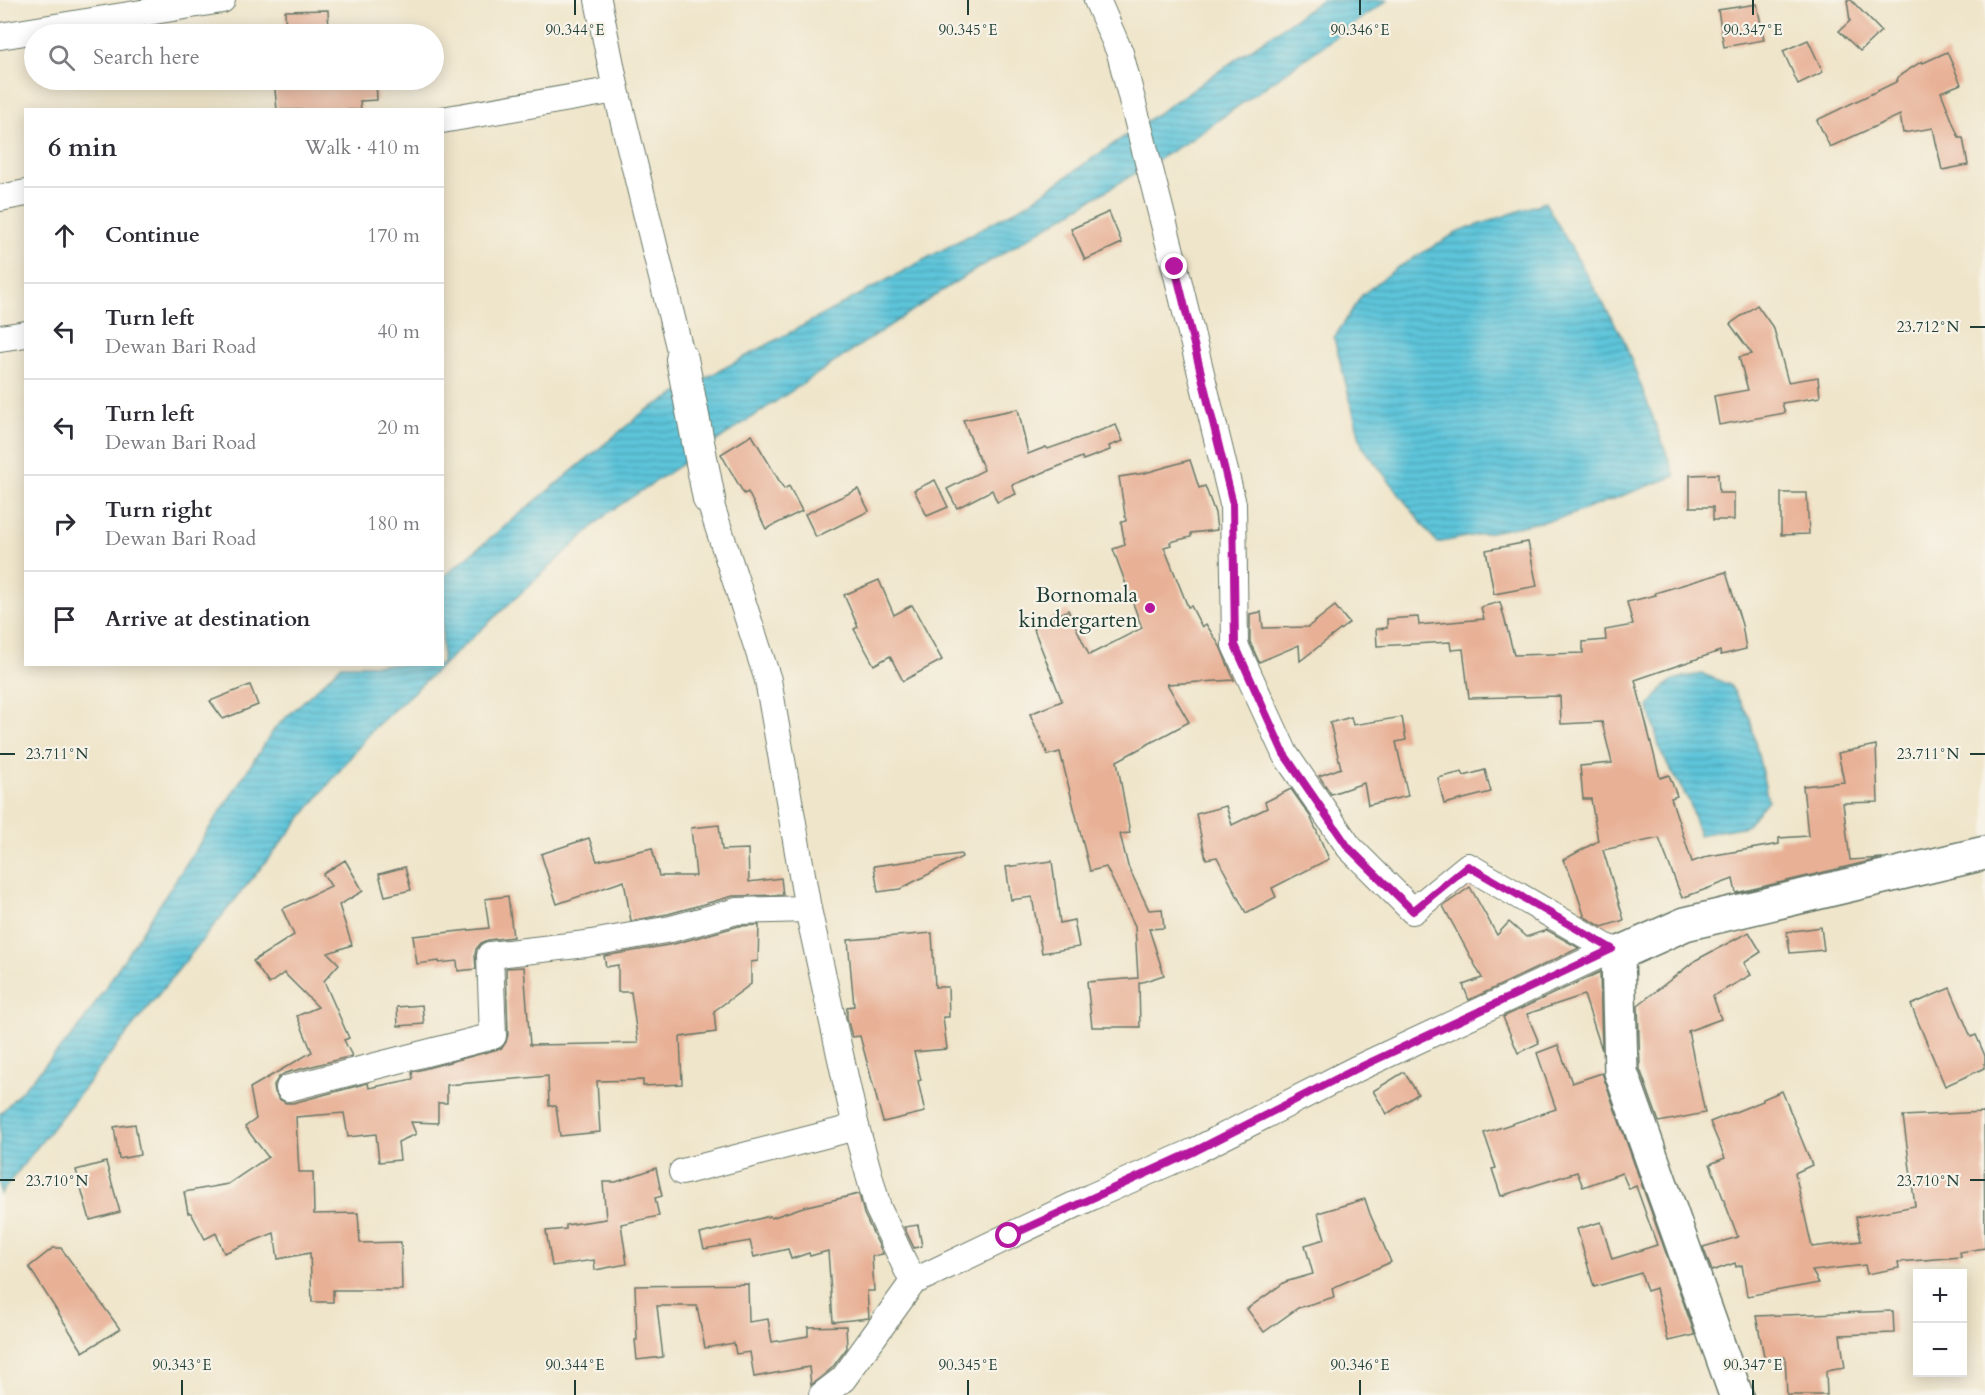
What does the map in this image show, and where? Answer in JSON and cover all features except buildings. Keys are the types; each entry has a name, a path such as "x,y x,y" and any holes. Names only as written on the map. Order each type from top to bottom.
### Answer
{"main road":[{"path":"1736,1395 1621,1071 1615,951 1685,924 1985,853"}],"street":[{"path":"74,24 222,0"},
{"path":"598,0 616,90 682,359 709,499 768,680 808,909 856,1127 878,1208 913,1282"},
{"path":"1097,0 1120,53 1233,504 1235,645 1284,754 1348,847 1413,911 1468,866 1615,951"},
{"path":"0,36 24,32"},
{"path":"444,120 616,90"},
{"path":"0,198 24,193"},
{"path":"0,338 24,334"},
{"path":"289,1088 493,1036 490,956 586,944 660,931 737,911 808,909"},
{"path":"822,1395 843,1379 913,1282 1091,1197 1195,1151 1354,1070 1615,951"},
{"path":"682,1172 856,1127"}],"water":[{"path":"1322,0 1388,0 1190,140 957,281 608,513 444,664 444,576 645,411 1025,205"},
{"path":"1545,202 1623,338 1675,476 1565,517 1437,543 1362,446 1334,338 1362,295 1395,269 1458,232"},
{"path":"341,666 441,666 374,728 0,1194 0,1114 79,1028 275,728"},
{"path":"1703,674 1730,685 1750,718 1768,800 1746,826 1699,835 1689,801 1661,753 1649,707 1660,691 1671,682"}],"place":[{"name":"Bornomala kindergarten","path":"1150,608"}],"route":[{"path":"1009,1236 1195,1151 1354,1070 1612,949 1468,866 1413,911 1348,847 1284,754 1235,645 1233,504 1175,267"}]}
